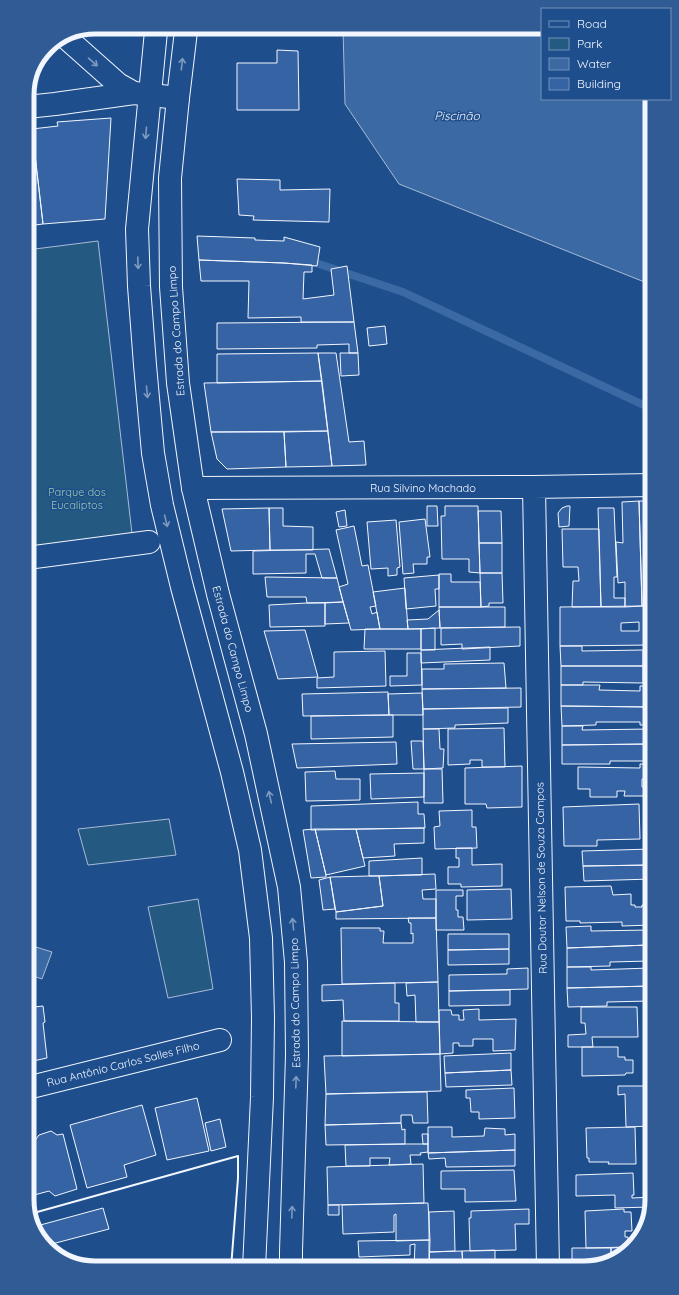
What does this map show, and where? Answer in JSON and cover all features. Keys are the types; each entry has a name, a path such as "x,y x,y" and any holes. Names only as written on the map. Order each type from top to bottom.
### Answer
{"main road":[{"path":"155,34 142,94 137,229 139,294 153,452 162,505 182,587 232,772 250,850 261,938 263,1018 262,1096 254,1261"},
{"name":"Estrada do Campo Limpo","path":"186,34 170,178 171,287 178,383 193,488 218,594 256,734 289,887 296,962 297,1055 292,1261"},
{"path":"69,40 118,84 142,94"},
{"path":"34,106 142,94 178,98"},
{"name":"Rua Silvino Machado","path":"193,488 645,485"},
{"name":"Rua Doutor Nelson de Souza Campos","path":"534,487 548,1261"},
{"path":"34,557 149,542"},
{"name":"Rua Antônio Carlos Salles Filho","path":"34,1086 220,1040"}],"green space":[{"name":"Parque dos Eucaliptos","path":"98,241 133,542 34,555 34,249"},
{"path":"169,819 176,855 88,865 78,829"},
{"path":"198,899 213,989 168,998 148,907"}],"water":[{"name":"Piscinão","path":"343,34 541,34 541,100 645,100 645,282 399,184 345,104"},
{"path":"36,947 52,952 42,979 34,976 34,953"}],"building":[{"path":"277,50 298,51 299,110 237,110 237,63 277,63"},
{"path":"111,118 105,219 43,224 34,146 34,129 58,126 57,122"},
{"path":"34,147 43,224 34,225"},
{"path":"237,179 280,180 280,190 330,189 329,222 253,220 254,216 239,215"},
{"path":"197,236 255,238 255,240 284,241 284,237 320,247 317,266 284,263 199,260"},
{"path":"199,260 312,265 312,272 304,272 303,299 334,295 331,269 347,266 354,322 301,322 301,317 248,318 249,281 201,281"},
{"path":"354,322 358,353 349,353 349,344 317,345 317,348 217,349 217,323"},
{"path":"385,326 387,344 369,346 367,328"},
{"path":"318,353 322,381 217,383 217,354"},
{"path":"318,353 336,353 349,442 364,441 366,465 332,466"},
{"path":"340,353 358,353 359,375 341,376"},
{"path":"322,381 328,431 211,432 204,383"},
{"path":"328,431 332,466 286,467 284,432"},
{"path":"211,432 284,432 286,467 227,469 217,459"},
{"path":"639,501 645,501 645,606 642,606"},
{"path":"639,501 642,606 625,607 625,582 618,583 616,542 623,543 622,502"},
{"path":"427,506 437,506 438,526 427,526"},
{"path":"445,506 478,506 480,573 469,572 469,559 442,559 441,516 445,516"},
{"path":"570,506 569,526 559,527 558,513 562,508"},
{"path":"269,508 270,550 231,551 222,509"},
{"path":"269,508 283,508 283,526 313,527 313,550 270,550"},
{"path":"598,508 614,508 617,577 614,577 614,598 625,598 625,607 601,607"},
{"path":"345,510 347,526 339,527 336,512"},
{"path":"478,511 501,511 502,543 479,543"},
{"path":"425,519 430,557 427,557 427,564 413,564 414,573 403,574 399,522"},
{"path":"396,520 400,567 397,568 397,575 388,576 388,568 371,569 367,522"},
{"path":"354,526 362,566 368,565 376,606 370,607 372,614 377,612 380,629 351,630 339,587 348,584 336,530"},
{"path":"562,529 599,529 601,607 572,607 573,581 579,581 578,567 563,567"},
{"path":"479,543 502,543 502,573 480,573"},
{"path":"329,549 337,578 322,578 315,554 306,554 306,573 253,574 253,551"},
{"path":"480,573 502,573 503,603 489,603 489,606 481,607"},
{"path":"439,574 451,574 451,582 480,582 481,607 439,607"},
{"path":"439,575 439,589 435,589 436,606 406,609 404,578"},
{"path":"265,577 337,578 343,602 307,603 306,597 267,597"},
{"path":"405,588 408,629 380,629 373,592"},
{"path":"343,602 349,623 325,624 325,603"},
{"path":"325,603 325,626 270,627 269,605"},
{"path":"645,606 645,645 560,646 560,607","holes":["639,622 639,631 621,631 621,623"]},
{"path":"439,607 505,607 505,627 440,628"},
{"path":"439,610 440,628 408,629 407,620 428,619"},
{"path":"520,627 520,646 462,649 462,644 441,645 441,628"},
{"path":"435,628 435,650 421,650 421,629"},
{"path":"365,629 421,629 421,649 364,649"},
{"path":"305,630 318,677 278,679 264,631"},
{"path":"560,646 582,646 582,651 643,650 643,666 561,666"},
{"path":"490,647 490,660 421,663 421,650"},
{"path":"385,651 386,686 317,688 317,678 334,677 334,652"},
{"path":"407,653 421,653 422,685 390,686 390,676 407,676"},
{"path":"504,663 506,688 422,689 422,669 444,669 444,664"},
{"path":"561,666 643,666 643,683 583,682 583,685 561,685"},
{"path":"561,685 600,685 599,690 640,691 640,686 645,686 645,707 561,706"},
{"path":"521,688 521,707 423,709 422,689"},
{"path":"388,692 389,715 303,716 302,694"},
{"path":"422,693 423,715 389,715 388,694"},
{"path":"561,706 645,707 645,725 640,725 640,722 596,722 596,725 562,726"},
{"path":"508,708 508,723 455,725 455,728 423,729 423,709"},
{"path":"393,715 393,737 311,739 311,716"},
{"path":"562,726 583,726 582,730 645,729 645,744 562,745"},
{"path":"504,728 505,767 482,767 482,760 470,760 470,764 448,765 448,729"},
{"path":"423,729 439,729 440,749 444,749 443,768 424,769"},
{"path":"411,741 423,741 424,769 413,769"},
{"path":"396,742 397,764 297,768 292,744"},
{"path":"645,744 645,761 610,761 610,764 562,764 562,745"},
{"path":"640,764 645,764 645,779 642,779 642,787 645,787 645,796 624,796 625,791 617,791 617,797 590,797 590,789 578,789 578,767 640,768"},
{"path":"522,766 522,807 487,808 486,804 465,804 465,768"},
{"path":"424,769 442,769 443,803 424,803"},
{"path":"335,771 336,779 360,779 360,800 306,801 305,772"},
{"path":"424,773 424,797 371,799 370,774"},
{"path":"418,802 418,814 424,814 425,828 311,830 311,806"},
{"path":"639,804 640,839 597,840 597,846 564,846 563,807"},
{"path":"472,810 472,827 476,827 477,848 435,849 434,827 440,826 439,811"},
{"path":"424,828 424,843 394,844 395,856 363,858 356,829"},
{"path":"315,829 326,877 311,878 303,830"},
{"path":"315,829 356,829 365,866 326,875"},
{"path":"456,848 472,848 472,865 502,864 502,886 461,887 461,884 448,884 448,867 459,867 459,858 456,858"},
{"path":"645,849 645,865 583,866 582,851"},
{"path":"422,858 422,875 369,876 369,861"},
{"path":"645,865 645,879 584,881 583,866"},
{"path":"435,874 436,889 422,890 423,899 436,899 436,918 336,919 336,912 383,906 379,876"},
{"path":"379,876 383,906 336,912 330,877"},
{"path":"330,877 335,909 323,910 319,880"},
{"path":"611,886 613,895 631,894 631,905 635,905 635,907 642,907 642,905 645,905 645,925 622,926 622,922 580,923 580,921 566,921 565,887"},
{"path":"511,889 512,919 467,920 467,890"},
{"path":"436,890 463,890 463,896 456,896 456,910 458,910 458,917 463,917 464,930 436,930"},
{"path":"408,918 436,918 438,982 342,984 341,928 380,928 380,931 384,931 383,943 413,943 411,923 409,923"},
{"path":"591,926 591,931 645,930 645,945 567,948 566,927"},
{"path":"448,934 509,934 509,949 448,950"},
{"path":"645,945 645,961 610,962 610,966 567,967 567,948"},
{"path":"509,949 509,964 448,965 448,950"},
{"path":"567,967 591,967 591,970 645,968 645,986 567,988"},
{"path":"528,968 528,989 449,991 449,975 507,974 507,969"},
{"path":"438,982 439,1022 416,1022 415,995 407,996 406,983"},
{"path":"395,983 395,1003 399,1003 399,1021 344,1021 343,1000 322,1001 322,985"},
{"path":"645,986 645,1001 607,1002 607,1006 568,1007 567,988"},
{"path":"510,990 510,1005 449,1006 449,991"},
{"path":"43,1006 45,1022 43,1023 47,1058 34,1061 34,1007"},
{"path":"581,1007 637,1007 638,1037 592,1037 593,1047 568,1047 568,1035 586,1034 585,1023 581,1023"},
{"path":"479,1009 479,1020 516,1019 515,1050 493,1051 493,1039 473,1039 473,1046 459,1046 459,1043 453,1043 453,1053 440,1054 439,1010 451,1010 452,1015 459,1015 459,1020 464,1020 463,1010"},
{"path":"342,1021 439,1022 440,1054 342,1056"},
{"path":"582,1047 618,1047 618,1057 625,1057 625,1060 633,1060 633,1073 626,1073 625,1075 582,1076"},
{"path":"511,1053 511,1070 445,1073 444,1056"},
{"path":"440,1054 441,1091 326,1094 324,1056"},
{"path":"511,1070 512,1085 446,1087 445,1073"},
{"path":"644,1070 645,1070 645,1086"},
{"path":"618,1086 645,1086 645,1126 626,1127 625,1094 618,1095"},
{"path":"514,1088 515,1118 479,1119 479,1112 471,1112 470,1098 466,1098 466,1090"},
{"path":"427,1092 428,1123 413,1123 412,1115 401,1115 401,1123 325,1125 326,1094"},
{"path":"197,1098 209,1151 167,1160 155,1108"},
{"path":"142,1105 156,1155 124,1165 127,1177 87,1188 70,1125"},
{"path":"220,1119 226,1147 211,1151 205,1123"},
{"path":"401,1123 402,1130 405,1129 405,1144 326,1145 325,1125"},
{"path":"428,1127 452,1127 452,1137 484,1136 485,1128 505,1129 505,1135 515,1134 515,1150 428,1153"},
{"path":"635,1127 636,1164 589,1162 589,1158 587,1158 586,1128"},
{"path":"51,1131 57,1135 63,1134 77,1189 55,1196 49,1191 34,1195 34,1142 39,1135"},
{"path":"422,1134 428,1134 428,1144 423,1144"},
{"path":"428,1144 428,1152 420,1153 421,1155 410,1155 411,1164 389,1165 390,1158 370,1158 370,1166 346,1166 345,1145"},
{"path":"515,1150 515,1166 446,1167 445,1158 429,1159 428,1153"},
{"path":"423,1164 424,1203 328,1205 327,1167"},
{"path":"514,1170 516,1201 465,1202 465,1189 441,1189 441,1171"},
{"path":"633,1173 634,1195 632,1195 632,1198 645,1197 644,1207 615,1208 615,1195 576,1196 576,1175"},
{"path":"428,1203 430,1240 396,1241 396,1214 394,1215 394,1232 343,1234 342,1205"},
{"path":"328,1205 339,1205 339,1215 328,1215"},
{"path":"103,1208 109,1229 53,1244 40,1225"},
{"path":"529,1209 529,1224 515,1224 516,1250 470,1251 469,1218 471,1218 471,1211"},
{"path":"624,1209 624,1212 631,1212 632,1231 625,1231 625,1237 628,1237 628,1242 622,1247 586,1248 585,1211"},
{"path":"454,1211 455,1251 429,1252 429,1212"},
{"path":"430,1240 429,1261 414,1261 415,1244 410,1245 410,1255 359,1257 358,1241"},
{"path":"622,1247 611,1254 611,1248"},
{"path":"572,1248 611,1248 611,1254 596,1260 572,1261"},
{"path":"495,1250 495,1261 463,1261 462,1251"},
{"path":"462,1251 463,1261 429,1261 429,1252"}],"waterway":[{"path":"308,262 316,263 403,292 645,406"}],"wall":[{"path":"35,1213 238,1156 238,1178 232,1261"}]}
